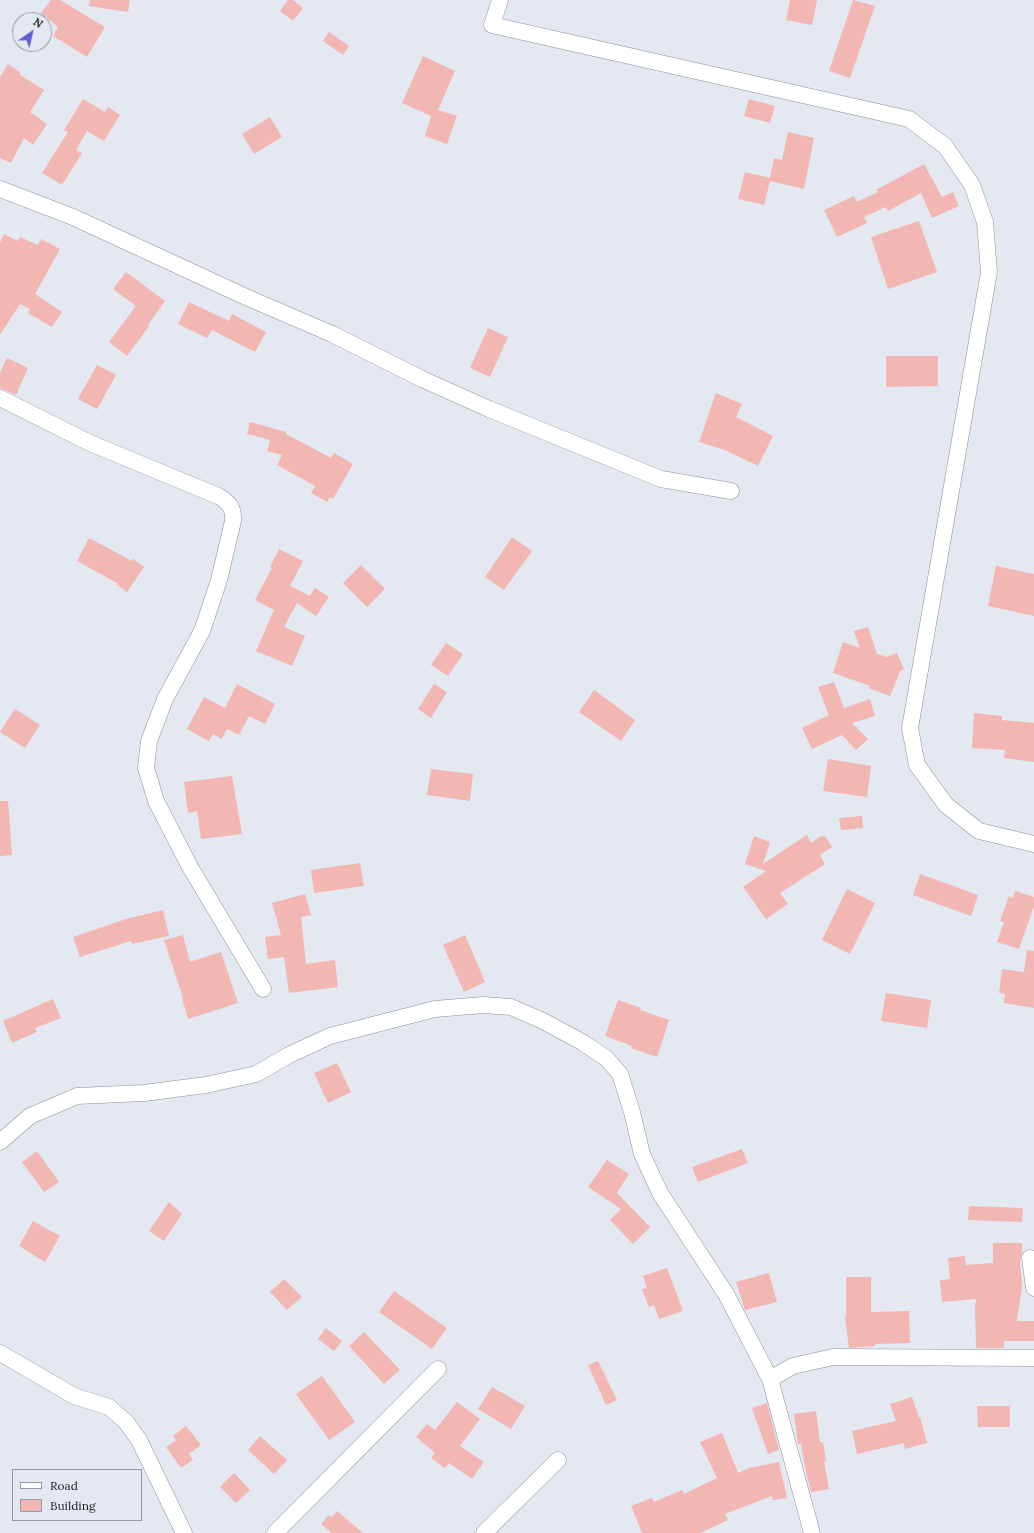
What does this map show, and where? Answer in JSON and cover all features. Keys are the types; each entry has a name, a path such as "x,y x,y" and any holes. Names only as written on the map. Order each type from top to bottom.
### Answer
{"street":[{"path":"500,0 492,26 909,119 945,146 972,185 985,222 988,272 910,728 917,765 946,806 979,831 1034,844"},
{"path":"0,189 73,217 246,297 332,334 489,409 661,479 731,491"},
{"path":"0,398 90,443 218,496 228,502 233,512 220,580 202,631 164,699 149,741 146,768 156,801 190,867 263,989"},
{"path":"0,1142 30,1116 77,1096 144,1093 206,1085 256,1074 289,1055 330,1036 436,1009 482,1005 511,1007 543,1021 582,1042 606,1058 620,1074 632,1112 642,1154 660,1193 726,1294 770,1379 812,1533"},
{"path":"1030,1258 1034,1288"},
{"path":"0,1353 74,1396 109,1407 126,1422 139,1440 184,1533"},
{"path":"770,1379 793,1366 833,1357 1034,1358"},
{"path":"274,1533 438,1369"},
{"path":"484,1533 558,1460"}],"building":[{"path":"51,0 60,0 105,27 87,57 53,36 58,27 52,22 52,12 42,12"},
{"path":"90,0 130,0 128,12 89,6"},
{"path":"288,0 293,0 303,8 293,21 280,11"},
{"path":"790,0 817,0 812,25 786,20"},
{"path":"853,0 875,6 850,78 829,71"},
{"path":"329,32 349,46 343,55 323,41"},
{"path":"423,56 455,71 438,110 457,116 447,144 425,136 431,116 402,103"},
{"path":"8,64 20,72 20,75 44,90 30,112 47,124 33,145 24,138 11,163 0,158 0,77"},
{"path":"83,99 105,112 108,107 120,115 104,141 87,131 76,150 82,153 62,185 42,173 68,132 64,130"},
{"path":"749,99 775,106 770,123 744,116"},
{"path":"270,117 282,137 254,154 242,134"},
{"path":"788,132 814,138 804,189 770,181 764,205 738,199 745,172 770,178 774,158 782,160"},
{"path":"924,164 942,197 953,192 959,206 932,218 921,193 888,211 886,207 864,217 867,223 837,237 824,210 854,196 857,202 878,192 876,190"},
{"path":"919,221 937,272 888,289 871,237"},
{"path":"4,234 18,241 20,237 38,245 41,239 60,249 35,294 62,312 52,327 28,313 30,309 20,304 0,335 0,243"},
{"path":"126,272 165,301 127,356 109,342 136,306 113,289"},
{"path":"189,302 229,321 232,314 266,332 255,352 212,330 207,338 178,324"},
{"path":"488,328 508,337 490,377 470,368"},
{"path":"886,356 938,356 938,386 886,387"},
{"path":"7,358 28,368 16,395 0,388 0,373"},
{"path":"97,365 116,375 97,409 78,399"},
{"path":"716,393 742,404 736,417 773,436 758,466 725,450 699,442"},
{"path":"250,422 286,432 286,434 331,458 334,453 353,464 333,499 330,497 327,502 311,493 315,486 277,465 282,455 267,451 270,440 247,434"},
{"path":"512,537 532,551 504,590 485,577"},
{"path":"89,538 132,561 133,559 144,567 127,592 116,584 117,583 77,561"},
{"path":"279,549 303,561 290,586 310,596 315,588 329,597 316,616 297,603 284,627 305,636 292,666 256,651 274,610 255,600 272,568 270,567"},
{"path":"361,565 385,589 367,607 343,583"},
{"path":"996,566 1034,574 1034,616 988,606"},
{"path":"868,627 877,654 887,657 897,653 904,669 900,671 890,696 869,688 870,686 833,673 843,642 860,648 854,631"},
{"path":"446,643 463,654 448,676 431,665"},
{"path":"834,682 844,708 870,699 875,716 852,723 868,739 856,750 842,735 812,749 802,728 829,715 818,687"},
{"path":"237,684 275,704 265,724 249,716 239,735 227,729 222,739 213,734 209,741 187,729 204,697 225,708"},
{"path":"434,684 447,692 431,718 418,709"},
{"path":"594,690 635,720 621,741 579,712"},
{"path":"15,709 40,725 25,748 0,732"},
{"path":"974,713 1002,716 1002,720 1034,723 1034,762 1004,758 1005,750 972,748"},
{"path":"828,759 871,766 867,797 823,791"},
{"path":"431,769 473,774 470,801 427,795"},
{"path":"232,776 242,834 201,839 197,811 188,813 184,782"},
{"path":"0,801 8,801 12,855 0,856"},
{"path":"862,816 863,828 841,830 839,818"},
{"path":"807,835 811,843 821,836 825,836 832,847 820,855 825,864 780,893 788,904 766,919 743,887 766,871 745,864 754,836 770,842 763,864"},
{"path":"360,863 364,886 314,893 311,870"},
{"path":"920,874 978,895 971,916 913,895"},
{"path":"847,889 875,903 850,954 822,940"},
{"path":"1015,891 1034,897 1034,906 1019,949 997,942 1004,922 1000,921 1009,896 1013,898"},
{"path":"305,894 311,915 301,917 306,964 335,960 338,987 289,993 284,957 268,959 265,937 281,935 272,903"},
{"path":"163,910 169,936 132,944 131,941 80,957 73,937 126,919"},
{"path":"183,935 190,962 221,952 238,1003 188,1019 183,998 164,940"},
{"path":"465,935 485,982 464,992 443,945"},
{"path":"1027,950 1034,951 1034,1008 1004,1003 1005,994 999,993 1002,969 1024,972"},
{"path":"886,993 931,1000 927,1028 881,1021"},
{"path":"53,999 61,1018 35,1028 37,1032 12,1043 3,1021"},
{"path":"618,1000 641,1008 640,1010 669,1020 657,1057 631,1048 632,1046 605,1036"},
{"path":"337,1063 351,1092 328,1103 314,1073"},
{"path":"742,1149 748,1163 698,1182 692,1167"},
{"path":"37,1151 59,1182 44,1192 22,1162"},
{"path":"607,1160 629,1174 617,1193 650,1227 633,1244 610,1220 621,1209 588,1187"},
{"path":"169,1202 182,1214 164,1241 149,1231"},
{"path":"969,1206 1023,1208 1022,1222 968,1220"},
{"path":"33,1221 60,1236 45,1262 19,1246"},
{"path":"993,1243 1022,1243 1020,1261 1022,1286 1017,1321 1034,1321 1034,1341 1004,1341 1004,1348 976,1348 976,1299 942,1302 940,1280 950,1279 948,1258 965,1256 966,1265 993,1263"},
{"path":"667,1268 683,1311 659,1319 654,1305 649,1307 642,1289 647,1288 643,1276"},
{"path":"769,1273 777,1302 745,1310 736,1282"},
{"path":"846,1277 871,1277 871,1312 909,1311 910,1343 875,1344 875,1346 849,1348 845,1317"},
{"path":"284,1279 302,1297 287,1310 270,1292"},
{"path":"394,1291 447,1328 432,1349 379,1312"},
{"path":"326,1328 342,1341 334,1351 318,1339"},
{"path":"364,1332 400,1370 384,1384 349,1346"},
{"path":"598,1361 617,1400 606,1405 588,1365"},
{"path":"322,1376 355,1422 329,1440 296,1394"},
{"path":"492,1387 525,1406 511,1429 478,1409"},
{"path":"912,1397 919,1418 920,1417 927,1443 905,1449 904,1443 857,1454 852,1431 896,1421 890,1404"},
{"path":"457,1402 480,1419 460,1446 484,1462 472,1479 449,1463 445,1468 431,1458 435,1453 416,1437 427,1424 435,1430"},
{"path":"767,1403 779,1450 768,1454 752,1408"},
{"path":"977,1406 1010,1406 1010,1427 978,1427"},
{"path":"816,1411 820,1442 823,1442 826,1461 824,1461 829,1489 811,1492 801,1443 798,1444 794,1414"},
{"path":"186,1426 201,1445 189,1454 193,1460 181,1468 166,1447 176,1440 173,1436"},
{"path":"722,1433 738,1473 749,1468 779,1462 787,1498 773,1500 772,1496 725,1514 728,1520 700,1533 642,1533 631,1506 652,1498 654,1502 682,1490 684,1494 717,1478 700,1442"},
{"path":"260,1436 287,1460 274,1474 248,1450"},
{"path":"234,1473 250,1490 236,1503 220,1487"},
{"path":"337,1511 363,1533 332,1533 321,1524 329,1515 332,1517"}]}
